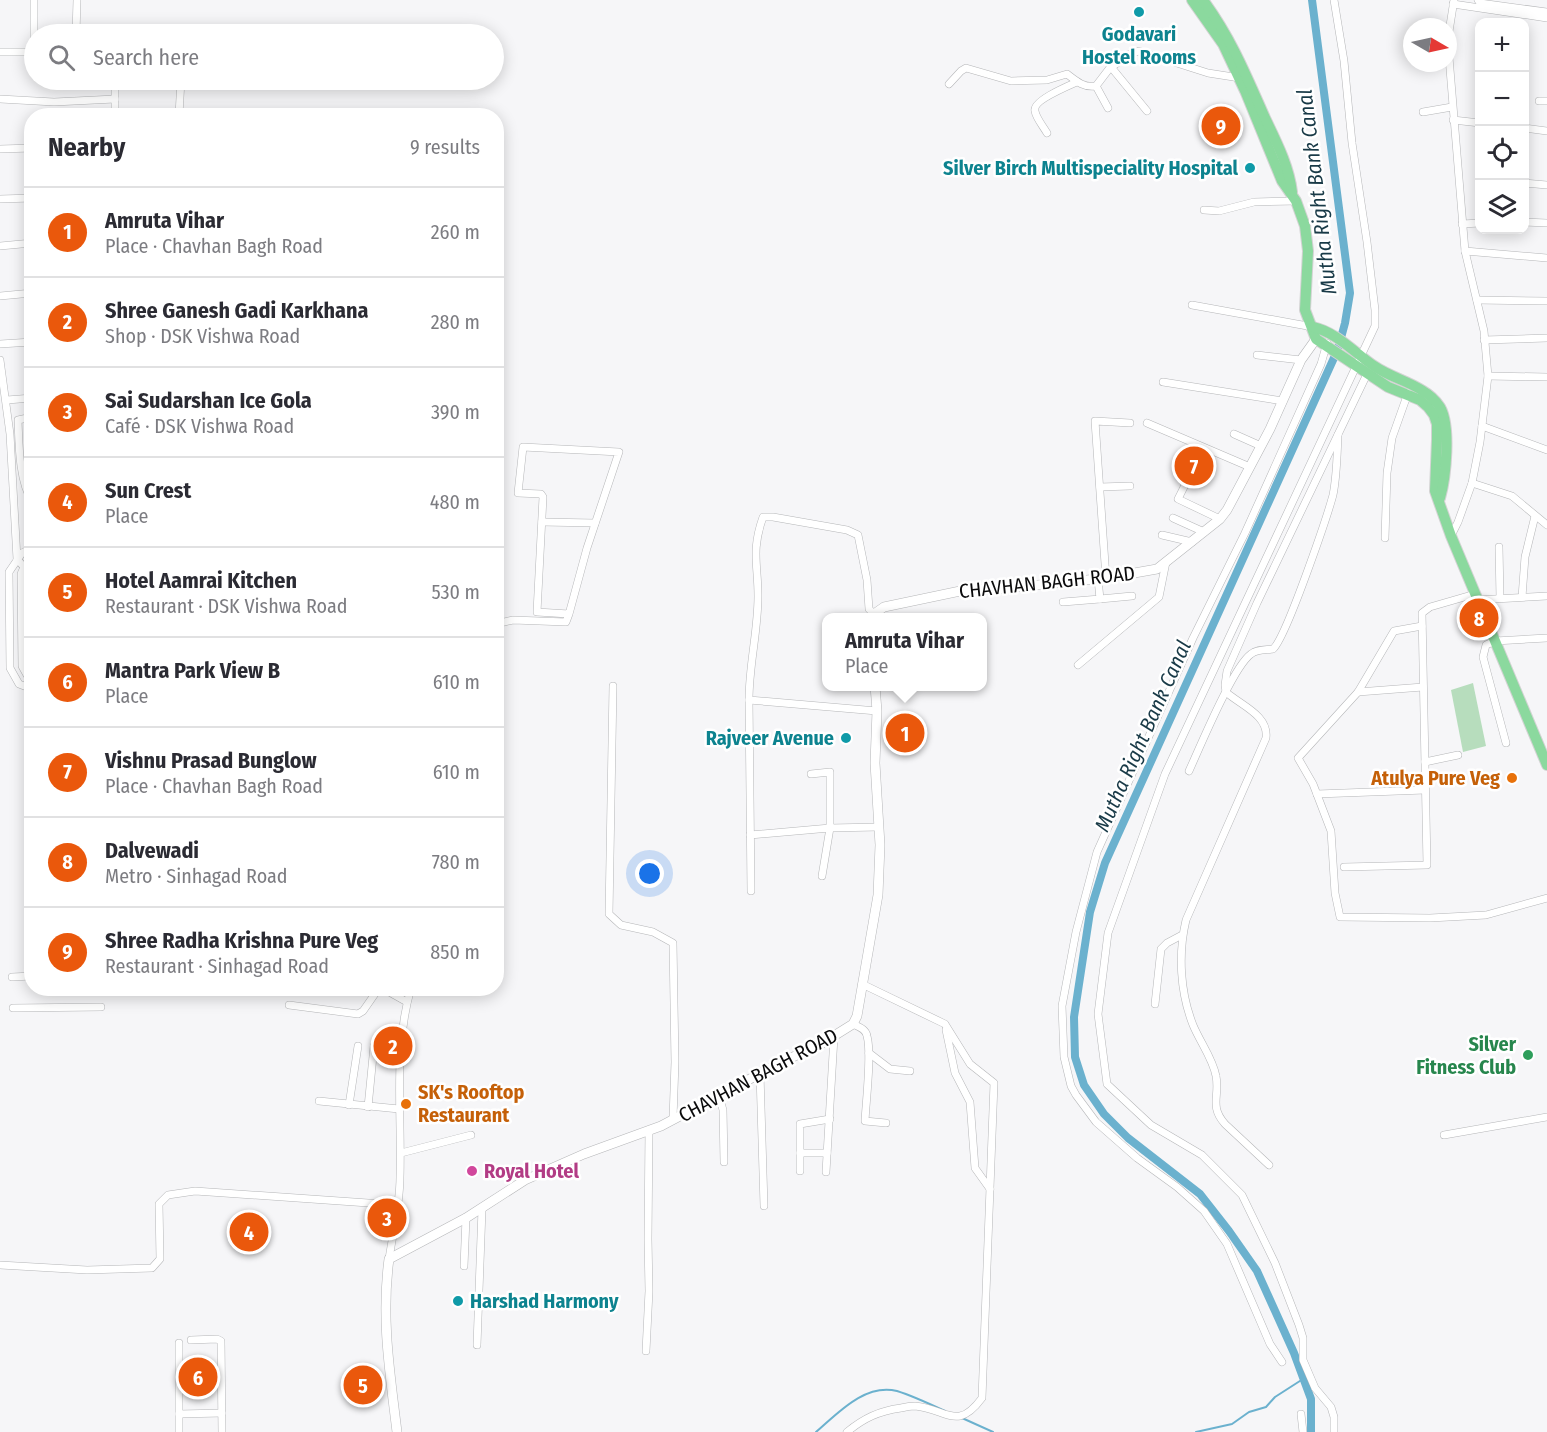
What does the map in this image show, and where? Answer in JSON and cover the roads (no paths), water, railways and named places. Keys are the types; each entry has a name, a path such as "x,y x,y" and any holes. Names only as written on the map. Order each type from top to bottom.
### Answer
{"main road":[{"path":"1192,0 1223,44 1240,78 1282,181 1294,197"},
{"path":"1203,0 1236,51 1291,180 1307,236 1308,272 1304,301 1316,339 1359,362"},
{"path":"1313,327 1329,333 1369,369 1390,382 1432,398 1440,407 1444,420 1444,468 1439,501 1451,536 1547,765"}],"street":[{"path":"34,0 34,24"},
{"path":"76,24 77,0"},
{"path":"1334,0 1367,242 1375,326 1165,774 1108,933 1098,1014 1107,1084 1151,1125 1202,1155 1242,1195 1275,1263 1299,1325 1303,1338 1303,1360 1316,1388 1331,1407 1334,1432"},
{"path":"1478,0 1480,3 1547,12"},
{"path":"1451,18 1453,2 1547,18"},
{"path":"949,84 966,68 1011,81 1041,81 1067,74 1090,87 1096,86 1111,67 1130,54 1139,51 1208,73 1240,78"},
{"path":"0,52 24,52"},
{"path":"1111,67 1147,111"},
{"path":"1450,72 1465,251 1484,331 1488,376 1472,483 1451,536"},
{"path":"1047,133 1034,111 1035,106 1041,100 1077,81"},
{"path":"1096,86 1108,108"},
{"path":"115,90 116,108"},
{"path":"179,108 180,90"},
{"path":"0,99 54,102 115,99"},
{"path":"1423,112 1452,107"},
{"path":"1453,120 1475,123"},
{"path":"1529,129 1547,131"},
{"path":"0,148 24,148"},
{"path":"1529,183 1547,185"},
{"path":"1204,210 1220,212 1254,202 1294,197"},
{"path":"0,199 24,198"},
{"path":"1529,222 1547,223"},
{"path":"1462,224 1475,223"},
{"path":"0,246 24,244"},
{"path":"1465,251 1547,258"},
{"path":"0,296 24,294"},
{"path":"1477,300 1547,301"},
{"path":"1192,305 1313,327"},
{"path":"1282,1362 1270,1344 1227,1244 1204,1211 1178,1186 1137,1158 1096,1122 1076,1095 1071,1086 1064,1057 1062,1006 1076,932 1097,852 1193,638 1245,533 1317,375 1329,333"},
{"path":"1484,340 1547,338"},
{"name":"CHAVHAN BAGH ROAD","path":"877,613 884,607 965,590 1102,579 1157,569 1220,519 1261,446 1301,360 1316,339"},
{"path":"0,344 24,342"},
{"path":"1257,355 1301,360"},
{"path":"0,360 7,400 17,559 24,567 21,574 22,666 24,670"},
{"path":"1269,1165 1224,1124 1215,1108 1216,1074 1192,1024 1183,989 1182,935 1186,920 1266,738 1266,727 1248,706 1226,692 1227,671 1369,369"},
{"path":"1488,376 1547,377"},
{"path":"1162,382 1283,401"},
{"path":"1385,538 1387,472 1392,438 1410,389"},
{"path":"7,400 24,399"},
{"path":"24,419 18,420 24,479"},
{"path":"1100,598 1102,579 1100,487 1095,421 1130,423"},
{"path":"1147,423 1250,467"},
{"path":"1482,426 1547,450"},
{"path":"1189,771 1226,692 1247,657 1256,651 1273,649 1279,641 1295,604 1333,495 1337,469 1338,433"},
{"path":"1234,434 1261,446"},
{"path":"504,622 513,620 566,622 569,614 595,523 619,452 523,447 518,493 541,494 543,497 537,612 569,614"},
{"path":"1188,479 1178,499 1220,519"},
{"path":"1472,483 1512,496 1547,525"},
{"path":"1100,487 1130,486"},
{"path":"1522,597 1525,558 1535,516"},
{"path":"751,891 749,681 758,597 754,557 758,533 764,518 773,517 847,530 858,535 871,613"},
{"path":"1173,518 1204,532"},
{"path":"542,522 595,523"},
{"path":"1162,535 1192,542"},
{"path":"1498,548 1500,598"},
{"path":"24,552 9,572 10,668 19,684 24,686"},
{"path":"1078,665 1159,597 1166,562"},
{"path":"1063,602 1132,596"},
{"path":"1344,867 1427,865 1422,613 1430,607 1476,597 1547,596"},
{"path":"1422,626 1394,631 1358,692 1298,758 1317,794 1331,831 1335,893 1340,917 1430,918 1486,915 1547,898"},
{"path":"1506,743 1483,657 1486,645 1495,641 1547,638"},
{"path":"613,686 609,914 621,925 653,932 672,943 675,1062 673,1119"},
{"path":"1358,692 1423,687"},
{"name":"CHAVHAN BAGH ROAD","path":"389,1259 482,1209 525,1180 673,1119 834,1037 854,1024 878,895 880,845 875,763 875,691"},
{"path":"749,700 877,711"},
{"path":"1425,762 1458,755"},
{"path":"811,774 830,772 830,828 822,876"},
{"path":"1317,794 1425,790"},
{"path":"750,835 878,826"},
{"path":"1155,1004 1161,949 1182,935"},
{"path":"12,977 24,976"},
{"path":"847,1432 861,1420 881,1410 914,1406 958,1420 970,1414 982,1398 994,1083 970,1064 945,1024 862,984"},
{"path":"289,1005 358,1014 374,996"},
{"path":"395,996 407,1002"},
{"path":"397,1432 385,1332 384,1291 397,1205 401,1153 398,1082 409,996"},
{"path":"13,1008 101,1007"},
{"path":"854,1024 867,1035 869,1053 865,1121 886,1123"},
{"path":"945,1024 955,1072 970,1102 975,1168 990,1190"},
{"path":"826,1172 834,1037"},
{"path":"350,1105 358,1046"},
{"path":"368,1107 374,1046"},
{"path":"869,1053 890,1069 910,1071"},
{"path":"760,1074 764,1206"},
{"path":"719,1096 723,1110 724,1162"},
{"path":"319,1101 399,1109"},
{"path":"1444,1135 1547,1117"},
{"path":"800,1171 800,1124 830,1119"},
{"path":"646,1351 649,1291 649,1130"},
{"path":"401,1153 471,1134"},
{"path":"800,1153 827,1153"},
{"path":"0,1265 87,1270 152,1268 160,1259 159,1204 168,1195 195,1191 397,1205"},
{"path":"477,1345 482,1209"},
{"path":"464,1266 466,1218"},
{"path":"191,1340 218,1339 221,1341 222,1432"},
{"path":"179,1342 179,1432"},
{"path":"179,1414 222,1413"},
{"path":"1302,1414 1303,1432"}],"waterway":[{"name":"Mutha Right Bank Canal","path":"1311,1432 1311,1399 1294,1353 1257,1271 1200,1194 1128,1138 1104,1114 1084,1085 1075,1057 1074,1017 1090,912 1105,863 1338,349 1345,323 1350,293 1312,0"},
{"path":"1196,1432 1232,1424 1249,1412 1266,1407 1275,1397 1303,1379"},
{"path":"816,1432 853,1401 874,1391 897,1391 945,1411"},
{"path":"962,1418 993,1432"}],"place":[{"name":"Godavari Hostel Rooms","path":"1139,12"},
{"name":"Shree Radha Krishna Pure Veg","path":"1221,126"},
{"name":"Silver Birch Multispeciality Hospital","path":"1250,168"},
{"name":"Vishnu Prasad Bunglow","path":"1194,466"},
{"name":"Dalvewadi","path":"1479,618"},
{"name":"Amruta Vihar","path":"905,733"},
{"name":"Rajveer Avenue","path":"846,738"},
{"name":"Atulya Pure Veg","path":"1512,778"},
{"name":"Shree Ganesh Gadi Karkhana","path":"393,1046"},
{"name":"Silver Fitness Club","path":"1528,1055"},
{"name":"SK's Rooftop Restaurant","path":"406,1104"},
{"name":"Royal Hotel","path":"472,1171"},
{"name":"Sai Sudarshan Ice Gola","path":"387,1218"},
{"name":"Sun Crest","path":"249,1232"},
{"name":"Harshad Harmony","path":"458,1301"},
{"name":"Mantra Park View B","path":"198,1377"},
{"name":"Hotel Aamrai Kitchen","path":"363,1385"}]}
